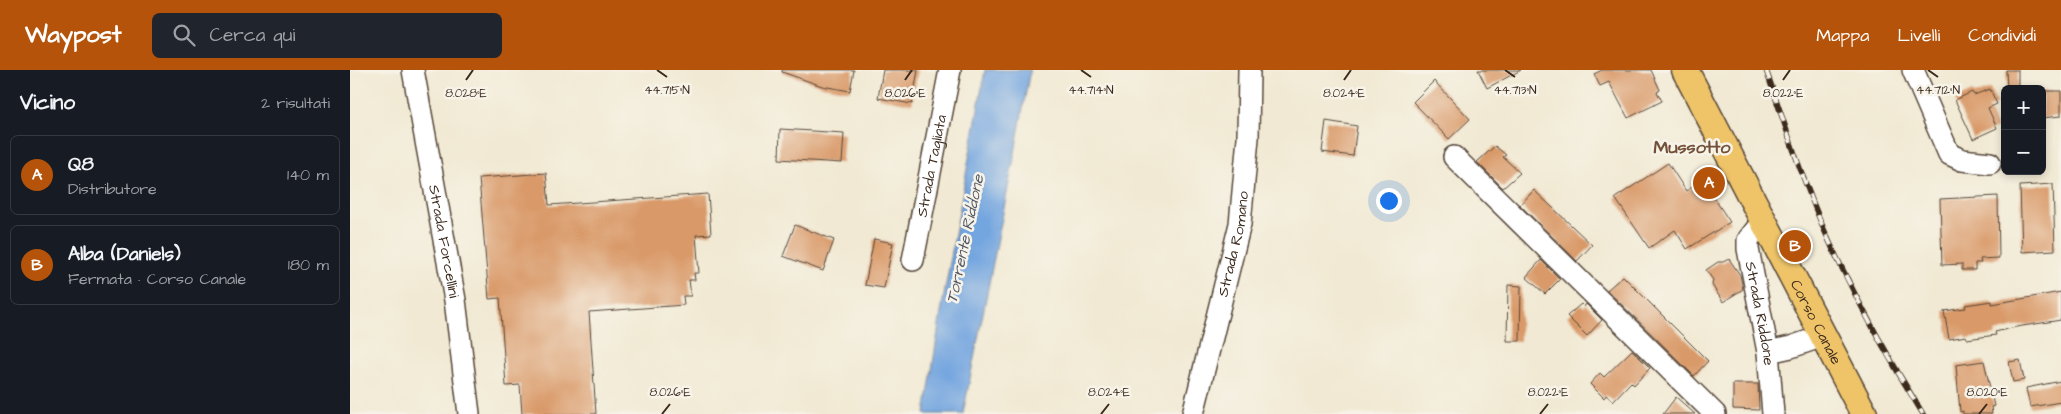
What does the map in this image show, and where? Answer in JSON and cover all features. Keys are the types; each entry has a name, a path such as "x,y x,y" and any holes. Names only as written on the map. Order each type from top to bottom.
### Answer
{"main road":[{"name":"Corso Canale","path":"1685,70 1864,414"}],"street":[{"name":"Strada Forcellini","path":"413,70 455,300 469,414"},
{"name":"Strada Tagliata","path":"913,260 950,70"},
{"name":"Strada Romano","path":"1193,414 1240,224 1248,138 1249,70"},
{"path":"1913,70 1949,154 1962,160 1990,163"},
{"path":"1454,157 1715,414"},
{"name":"Strada Riddone","path":"1764,220 1748,240 1748,249 1768,352 1773,414"},
{"path":"1768,352 1791,347 1823,336"}],"water":[{"name":"Torrente Riddone","path":"985,70 1030,70 963,414 925,414 942,306"}],"building":[{"path":"782,70 854,70 850,91 822,86 782,72"},
{"path":"883,70 918,70 912,104 878,98"},
{"path":"1478,70 1521,70 1487,88"},
{"path":"1602,70 1651,70 1660,90 1657,92 1662,101 1628,118 1609,82 1600,86 1594,74"},
{"path":"2006,70 2018,70 2018,85 2007,85"},
{"path":"1434,81 1470,119 1449,139 1413,102"},
{"path":"1990,89 1997,104 1988,108 1997,128 1973,139 1955,100 1972,92 1974,95"},
{"path":"2046,91 2061,91 2061,116 2046,118"},
{"path":"1326,121 1357,126 1353,156 1322,152"},
{"path":"780,129 844,133 842,163 779,159"},
{"path":"1495,146 1506,155 1503,157 1520,173 1503,188 1477,162"},
{"path":"1668,163 1686,191 1715,172 1723,184 1710,192 1730,222 1687,249 1675,230 1649,248 1615,198"},
{"path":"546,173 549,205 708,194 711,234 696,235 699,273 694,273 695,280 689,280 691,296 683,296 684,305 589,312 596,414 522,414 520,385 506,386 500,298 489,299 479,178"},
{"path":"2053,184 2055,250 2022,252 2020,186"},
{"path":"1534,190 1592,245 1577,261 1520,205"},
{"path":"1998,196 1999,258 1980,259 1981,263 1975,263 1975,270 1962,270 1962,264 1942,265 1940,199"},
{"path":"795,225 834,240 823,271 783,256"},
{"path":"874,239 893,243 884,288 865,285"},
{"path":"1729,259 1740,275 1743,289 1723,302 1712,285 1713,280 1706,270 1718,262"},
{"path":"1541,260 1560,279 1545,294 1526,277"},
{"path":"1623,276 1708,361 1694,376 1607,290"},
{"path":"1508,285 1521,286 1520,341 1507,341"},
{"path":"2061,292 2061,320 2016,327 1995,332 1996,335 1967,339 1966,336 1949,339 1944,311 1966,308 1965,305 1992,301 1992,304"},
{"path":"1581,304 1584,307 1586,304 1602,320 1587,336 1567,316"},
{"path":"1632,350 1650,368 1634,385 1631,382 1613,401 1606,395 1604,398 1590,384 1600,373 1604,377"},
{"path":"2020,360 2024,380 2013,382 2009,362"},
{"path":"1984,361 1994,406 1991,407 1992,414 1963,414 1963,411 1960,412 1956,365"},
{"path":"2061,381 2061,402 2030,407 2026,388"},
{"path":"1733,384 1758,384 1759,410 1733,409"},
{"path":"1676,397 1695,414 1663,414"}],"railway":[{"path":"1766,70 1799,165 1827,235 1867,318 1923,414"}],"place":[{"name":"Q8","path":"1709,183"},
{"name":"Alba (Daniels)","path":"1795,246"}],"district":[{"name":"Mussotto","path":"1692,147"}]}
